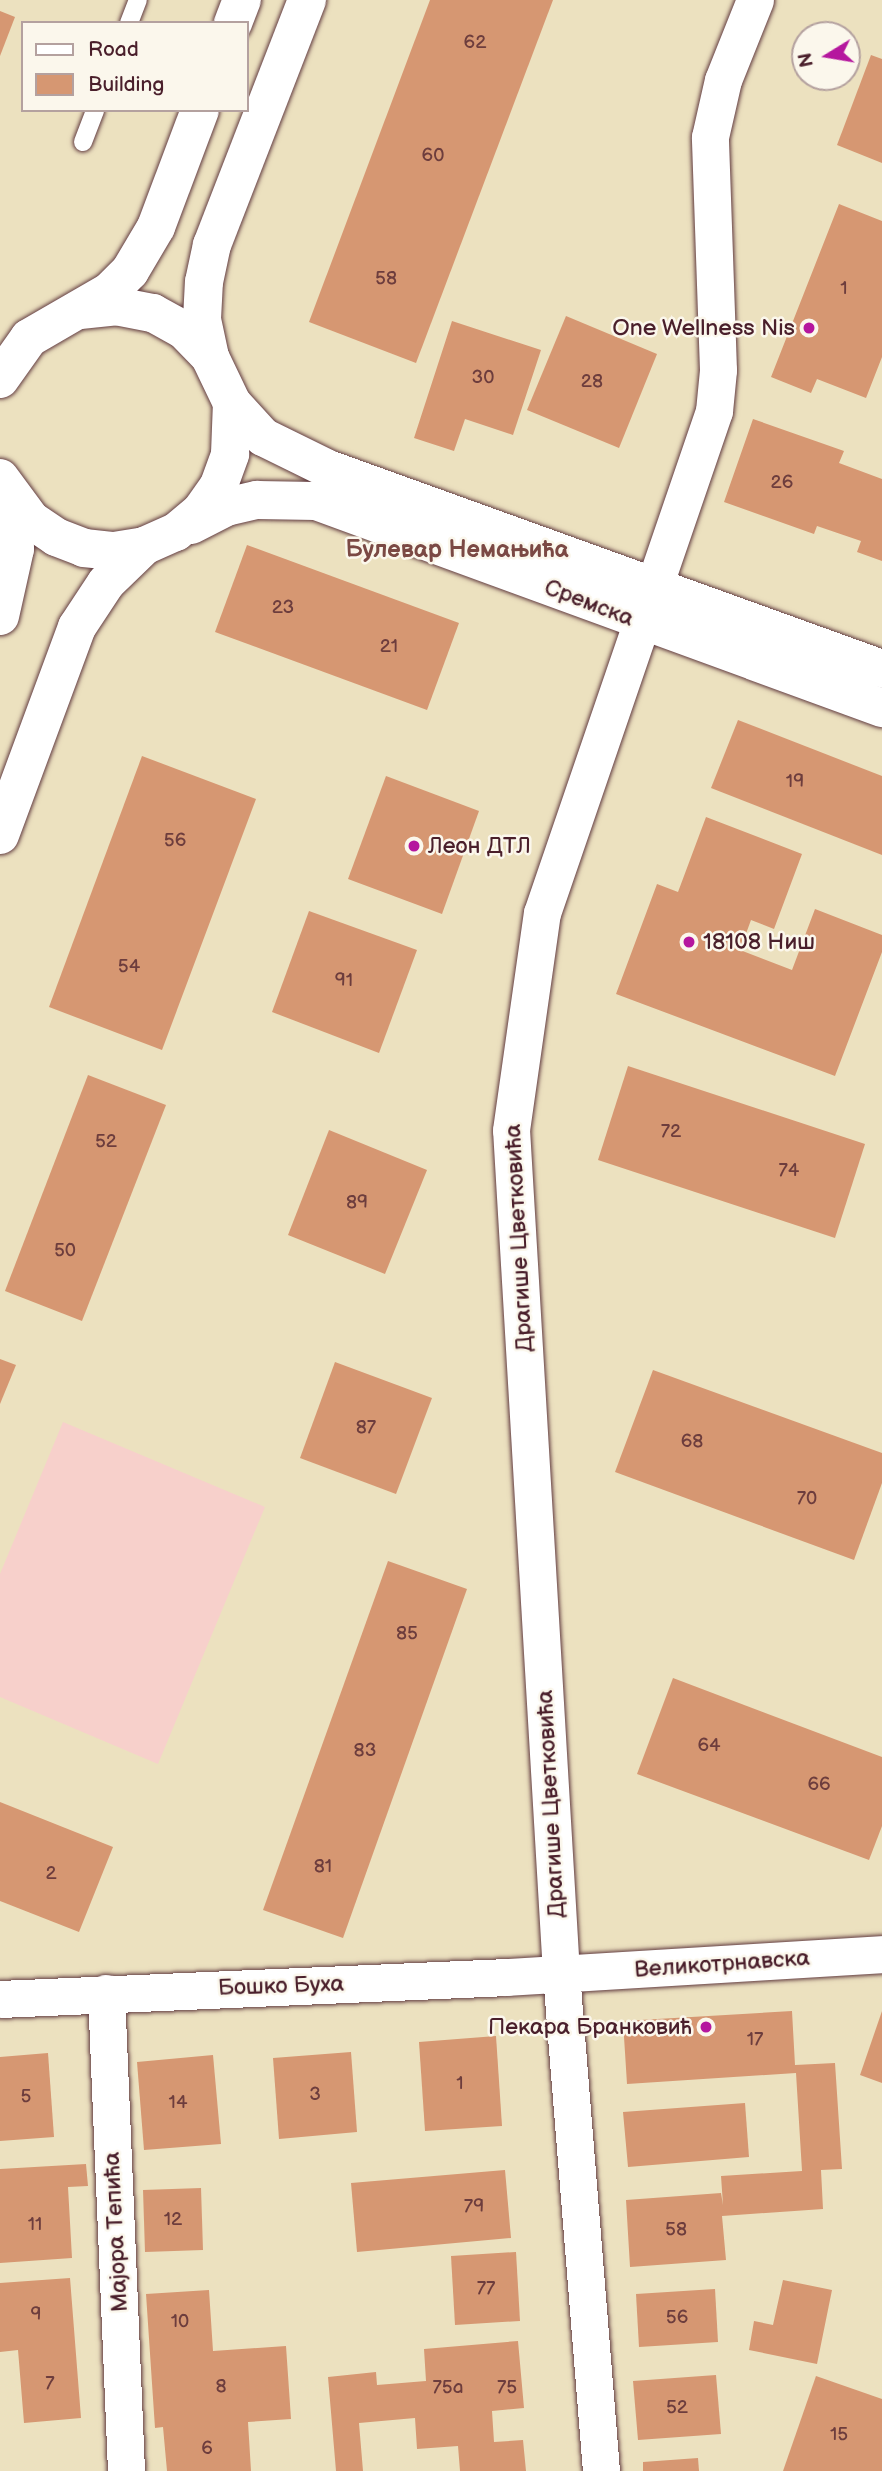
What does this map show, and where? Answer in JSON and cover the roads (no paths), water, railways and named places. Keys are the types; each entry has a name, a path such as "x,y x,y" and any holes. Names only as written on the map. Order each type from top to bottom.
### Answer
{"street":[{"path":"234,21 242,0"},
{"path":"0,835 77,627 106,583 160,539 201,512 219,485 230,454 232,403 210,357 202,319 210,255 307,0"},
{"name":"Драгише Цветковића","path":"601,2471 561,1973 511,1130 542,913 714,411 718,370 710,137 723,80 755,0"},
{"path":"0,379 29,338 110,290 146,249 199,112"},
{"path":"0,326 117,306 153,313 185,331 210,357"},
{"name":"Сремска","path":"232,403 263,437 328,469 882,669"},
{"path":"5,488 31,520 56,537 84,548 114,551 160,539"},
{"path":"0,616 15,549 5,488"},
{"name":"Сремска","path":"160,539 226,508 257,499 316,500 641,624 882,709"},
{"name":"Великотрнавска","path":"561,1973 882,1954"},
{"name":"Бошко Буха","path":"0,2000 561,1973"},
{"name":"Мајора Тепића","path":"106,1993 126,2471"}],"lane":[{"path":"130,21 138,0"},
{"path":"83,142 94,112"}],"place":[{"name":"One Wellness Nis","path":"809,328"},
{"name":"Леон ДТЛ","path":"414,846"},
{"name":"18108 Ниш","path":"689,942"},
{"name":"Пекара Бранковић","path":"706,2027"}],"district":[{"name":"Булевар Немањића","path":"457,550"}]}
